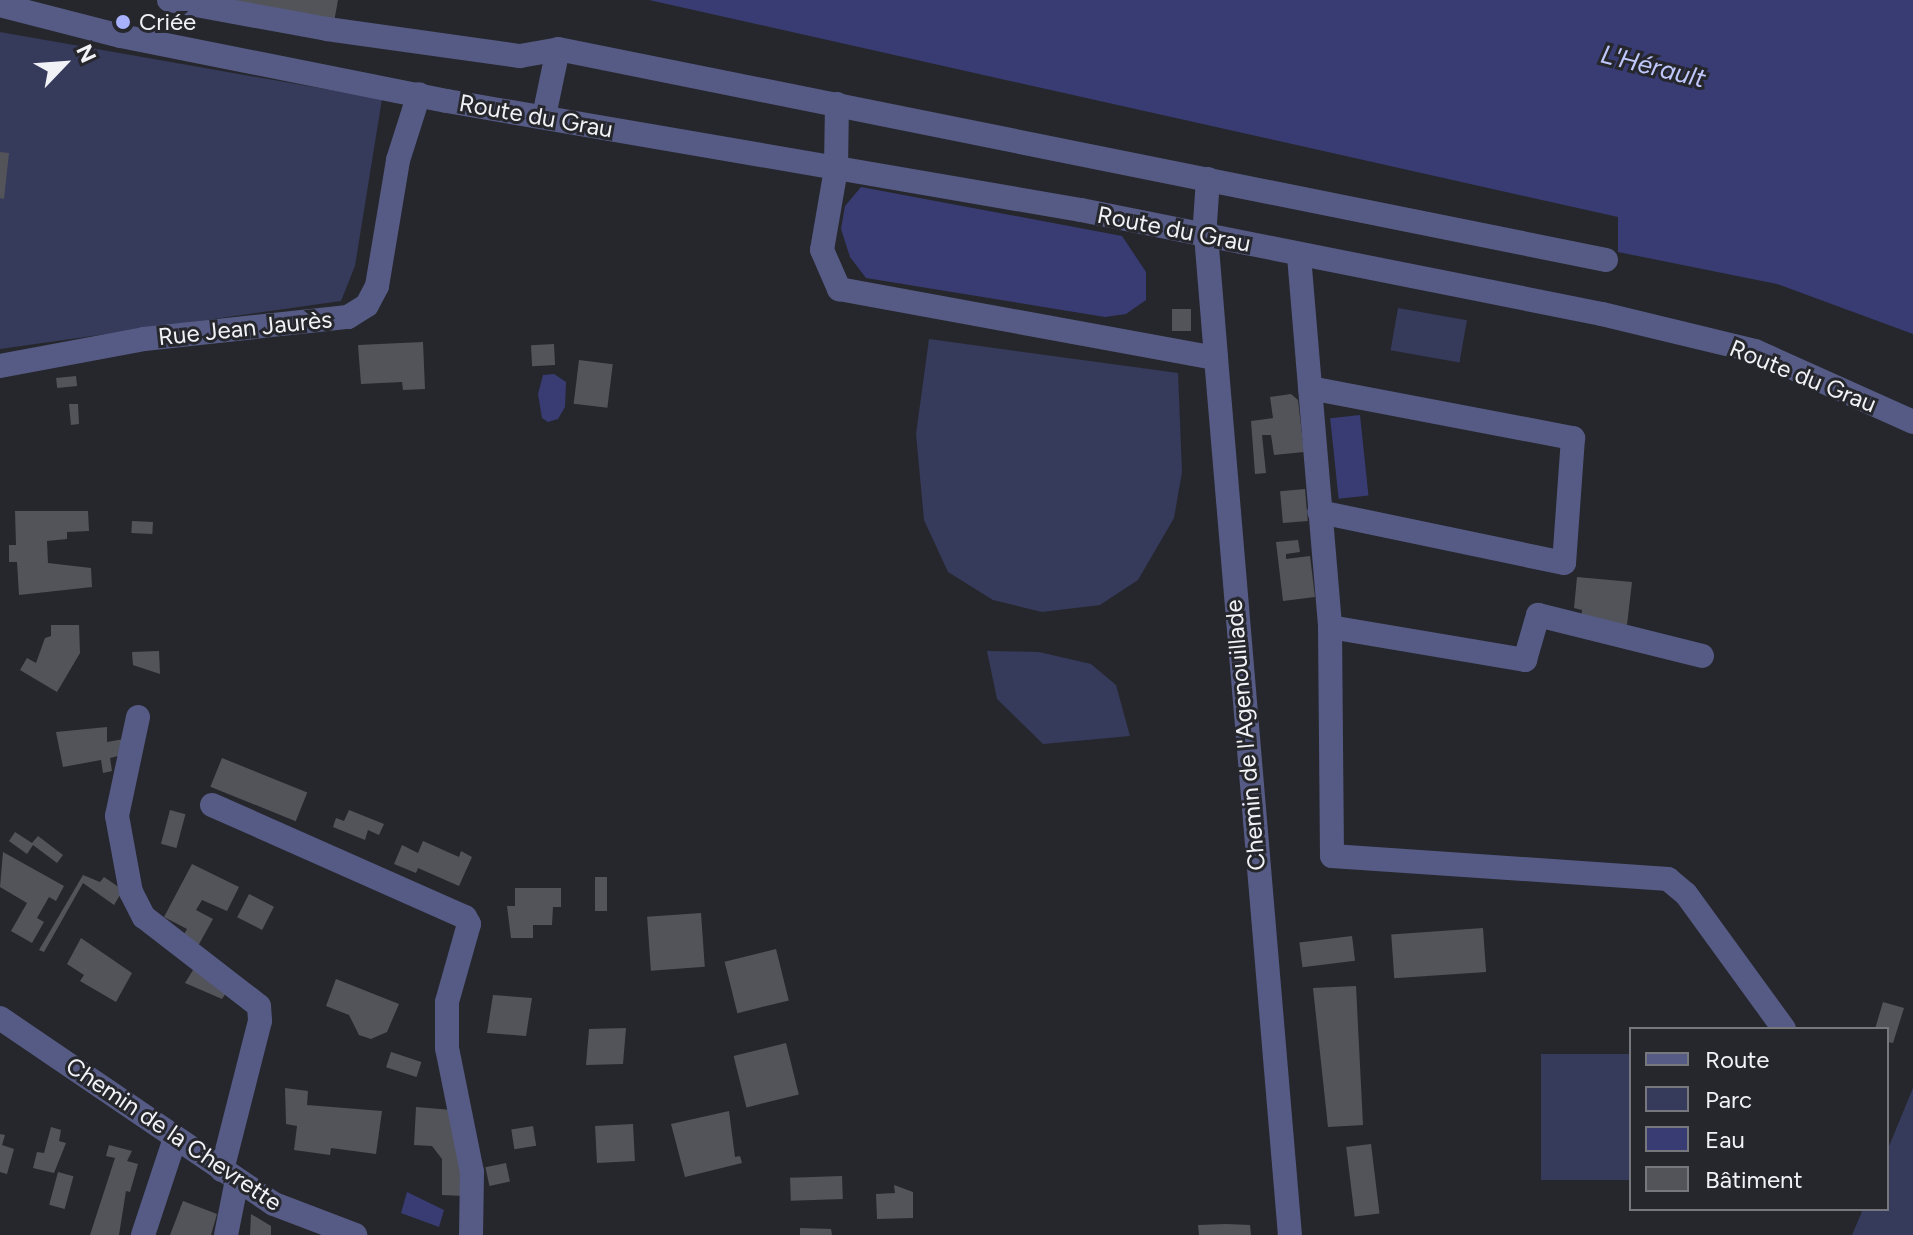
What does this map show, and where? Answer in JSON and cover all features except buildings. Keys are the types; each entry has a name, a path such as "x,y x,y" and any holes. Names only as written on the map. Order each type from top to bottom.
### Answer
{"street":[{"path":"169,0 506,54 558,49 1606,260"},
{"name":"Route du Grau","path":"0,5 121,36 419,94 1209,234 1299,256 1602,314 1755,351 1913,422"},
{"path":"544,116 558,49"},
{"name":"Rue Jean Jaurès","path":"0,366 144,339 348,317 367,305 377,286 398,160 419,94"},
{"path":"837,104 836,169 822,250 839,289 1216,358"},
{"name":"Chemin de l'Agenouillade","path":"1208,179 1216,358 1290,1235"},
{"path":"1299,256 1330,627 1332,856 1668,879 1686,894 1783,1027"},
{"path":"1310,388 1573,438 1564,563 1319,512"},
{"path":"1330,627 1525,660 1538,615 1702,656"},
{"path":"138,717 117,816 131,892 144,917 259,1006 260,1021 229,1175 226,1235"},
{"path":"212,805 465,917 469,924 447,1018 447,1048 472,1172 471,1235"},
{"name":"Chemin de la Chevrette","path":"0,1018 274,1204 355,1235"},
{"path":"143,1235 175,1138"}],"green space":[{"path":"0,32 382,99 355,266 341,301 0,349"},
{"path":"1398,308 1467,320 1459,363 1391,350"},
{"path":"929,339 1178,373 1182,472 1174,518 1138,580 1100,605 1042,612 993,600 948,572 924,520 916,434"},
{"path":"987,651 1039,652 1091,664 1116,685 1130,736 1043,744 997,699"},
{"path":"1541,1054 1629,1054 1629,1180 1541,1180"},
{"path":"1913,1088 1913,1235 1852,1235 1862,1211 1889,1211 1889,1146"}],"water":[{"name":"L'Hérault","path":"649,0 1913,0 1913,334 1777,284 1618,252 1618,217"},
{"path":"861,187 1122,236 1146,272 1146,300 1126,314 1105,317 866,278 850,257 841,229 845,206"},
{"path":"554,374 566,382 565,407 558,419 548,422 542,418 538,394 543,375"},
{"path":"1360,415 1368,496 1339,499 1330,418"},
{"path":"407,1192 444,1210 439,1227 401,1213"}],"place":[{"name":"Criée","path":"123,22"}]}
